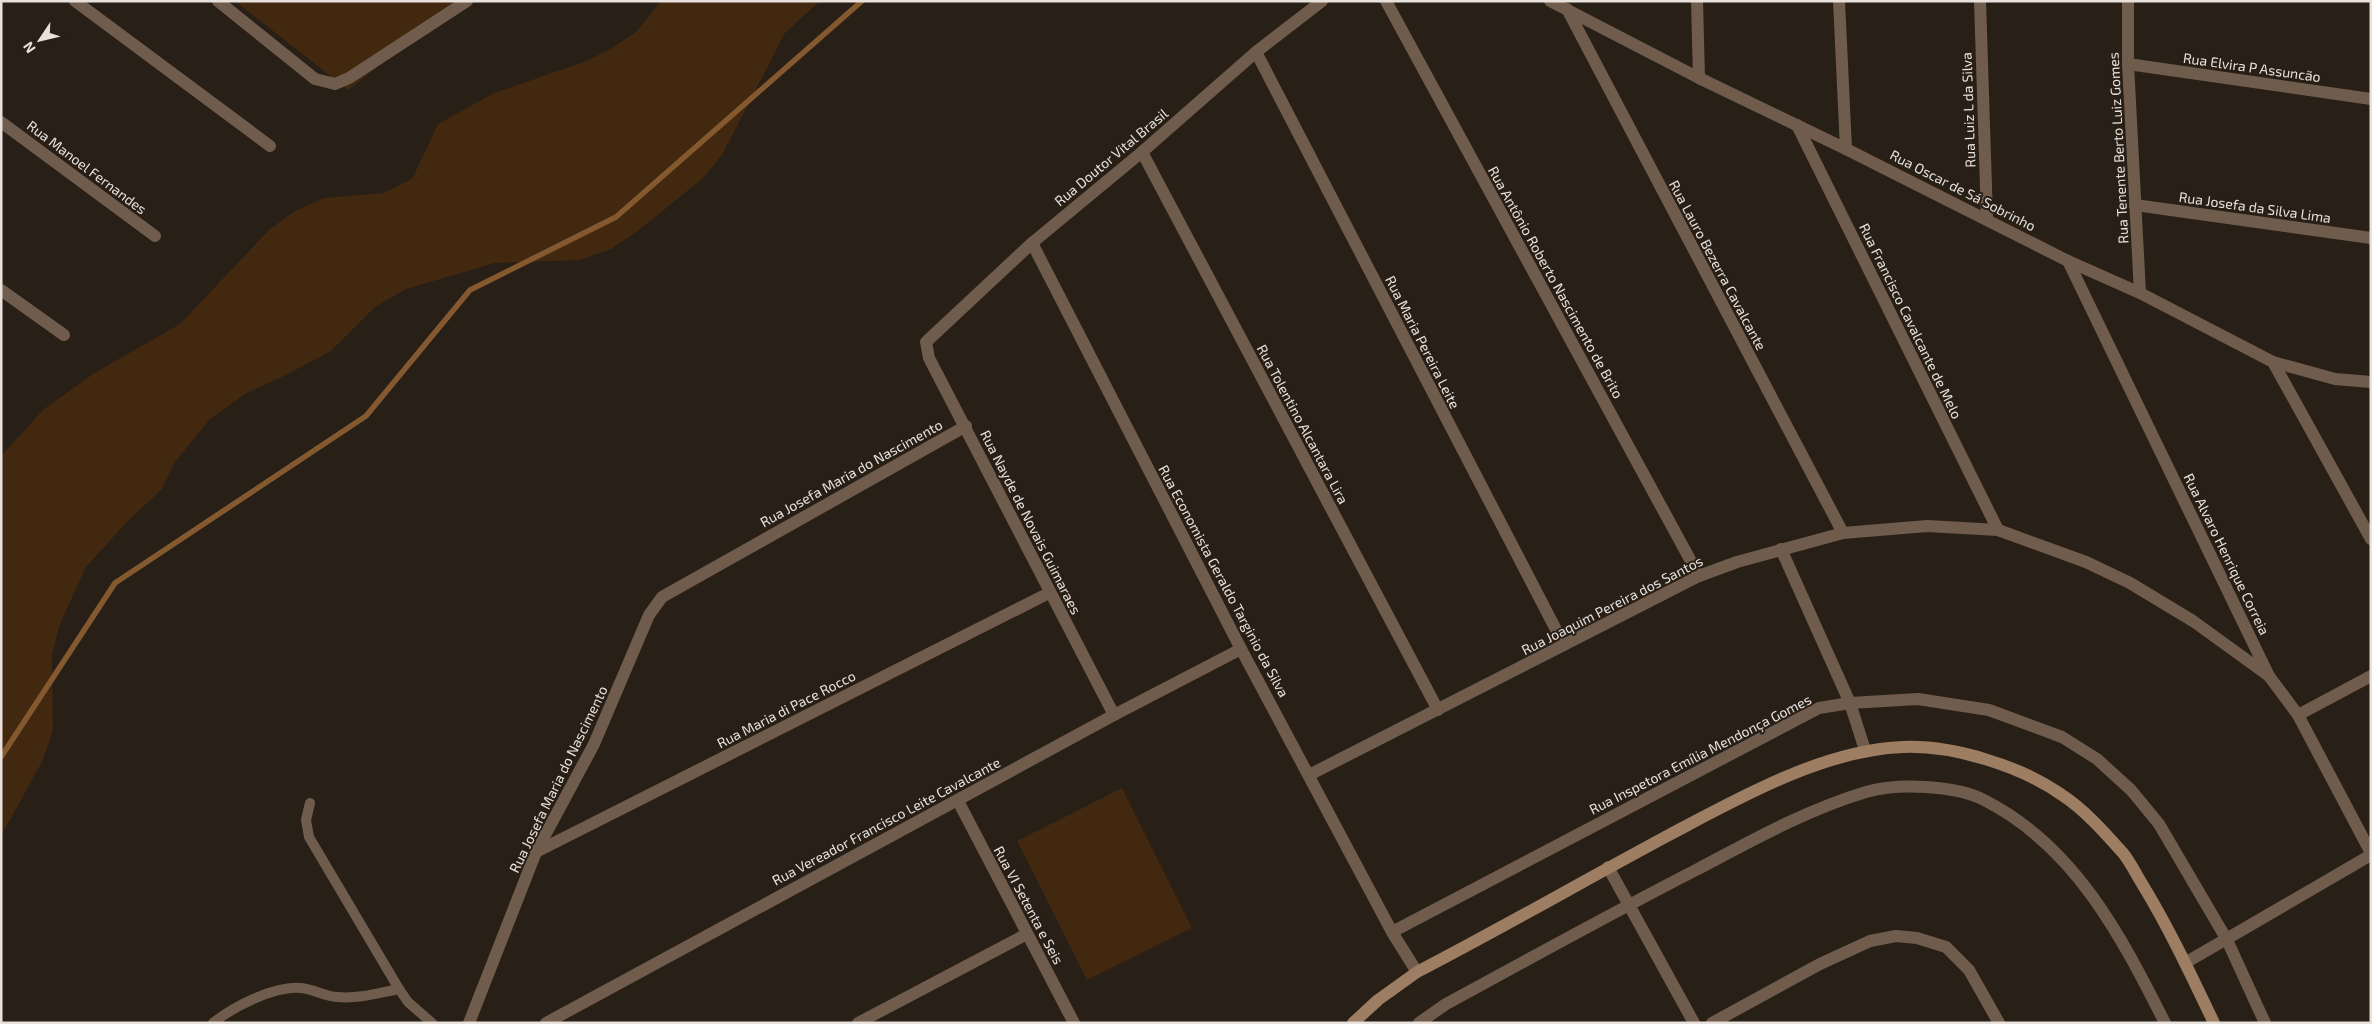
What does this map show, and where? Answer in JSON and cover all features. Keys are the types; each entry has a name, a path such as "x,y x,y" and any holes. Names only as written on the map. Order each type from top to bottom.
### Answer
{"main road":[{"path":"1358,1021 1378,1000 1417,972 1753,790 1829,761 1866,750 1905,746 1948,750 1981,758 2027,776 2062,795 2093,822 2124,855 2154,904 2186,963 2214,1023"}],"street":[{"path":"75,1 270,146"},
{"path":"218,1 315,79 334,84 349,78 467,1"},
{"name":"Rua Doutor Vital Brasil","path":"926,342 1032,243 1142,152 1256,52 1322,1"},
{"name":"Rua Antônio Roberto Nascimento de Brito","path":"1386,1 1699,576"},
{"name":"Rua Oscar de Sá Sobrinho","path":"1550,1 1566,6 1699,78 1987,218 2068,261 2140,293 2273,362 2336,379 2371,382"},
{"path":"1697,1 1699,78"},
{"path":"1839,1 1846,149"},
{"name":"Rua Luiz L da Silva","path":"1980,1 1987,218"},
{"name":"Rua Tenente Berto Luiz Gomes","path":"2128,1 2128,64 2140,293"},
{"name":"Rua Lauro Bezerra Cavalcante","path":"1566,6 1843,533"},
{"name":"Rua Maria Pereira Leite","path":"1256,52 1564,645"},
{"name":"Rua Elvira P Assuncão","path":"2128,64 2371,99"},
{"name":"Rua Manoel Fernandes","path":"1,122 154,236"},
{"name":"Rua Francisco Cavalcante de Melo","path":"1797,125 1998,530"},
{"name":"Rua Tolentino Alcantara Lira","path":"1142,152 1438,710"},
{"name":"Rua Josefa da Silva Lima","path":"2135,205 2371,238"},
{"name":"Rua Economista Geraldo Targinio da Silva","path":"1032,243 1241,649 1392,932"},
{"name":"Rua Alvaro Henrique Correia","path":"2068,261 2269,676 2298,715 2371,854"},
{"path":"1,290 64,336"},
{"name":"Rua Nayde de Novais Guimaraes","path":"926,342 929,358 966,426 1049,592 1114,715"},
{"path":"2273,362 2371,539"},
{"name":"Rua Josefa Maria do Nascimento","path":"469,1023 536,852 594,744 649,614 662,597 966,426"},
{"name":"Rua Joaquim Pereira dos Santos","path":"1309,775 1699,576 1781,549 1843,533 1928,526 1998,530 2086,562 2130,583 2193,622 2269,676"},
{"path":"1781,549 1850,703 1866,750"},
{"name":"Rua Maria di Pace Rocco","path":"536,852 1049,592"},
{"name":"Rua Vereador Francisco Leite Cavalcante","path":"546,1023 1114,715 1241,649"},
{"path":"2298,715 2371,676"},
{"name":"Rua Inspetora Emília Mendonça Gomes","path":"1392,932 1819,708 1850,703 1918,699 1989,710 2062,737 2097,759 2131,790 2159,824 2227,940 2265,1023"},
{"path":"1419,1023 1446,1004 1628,905 1792,820 1868,791 1908,787 1942,788 1982,799 2018,820 2051,847 2094,896 2110,920 2126,945 2165,1023"},
{"name":"Rua VI Setenta e Seis","path":"958,801 1074,1023"},
{"path":"2186,963 2371,854"},
{"path":"1608,867 1694,1023"},
{"path":"1392,932 1417,972"},
{"path":"858,1023 1027,934"},
{"path":"1712,1023 1820,964 1861,945 1896,936 1917,938 1946,947 1969,970 1999,1023"}],"lane":[{"path":"310,803 306,820 309,837 399,989 408,1002 432,1023"},
{"path":"213,1023 227,1012 276,990 288,987 303,988 336,998 360,998 399,989"}],"shaded area":[{"path":"235,1 462,1 348,90"},
{"path":"661,1 820,1 785,33 722,155 702,179 638,231 611,249 580,260 495,263 406,289 375,307 331,351 247,393 210,419 175,462 162,489 127,522 86,567 60,624 52,655 53,730 43,760 1,836 2,455 44,409 96,372 180,324 270,229 295,211 324,198 384,193 412,179 438,124 494,93 584,62 611,49 637,31"},
{"path":"1122,788 1192,928 1087,980 1017,841"}],"waterway":[{"path":"1,757 115,583 366,416 470,290 616,217 862,1"}]}
